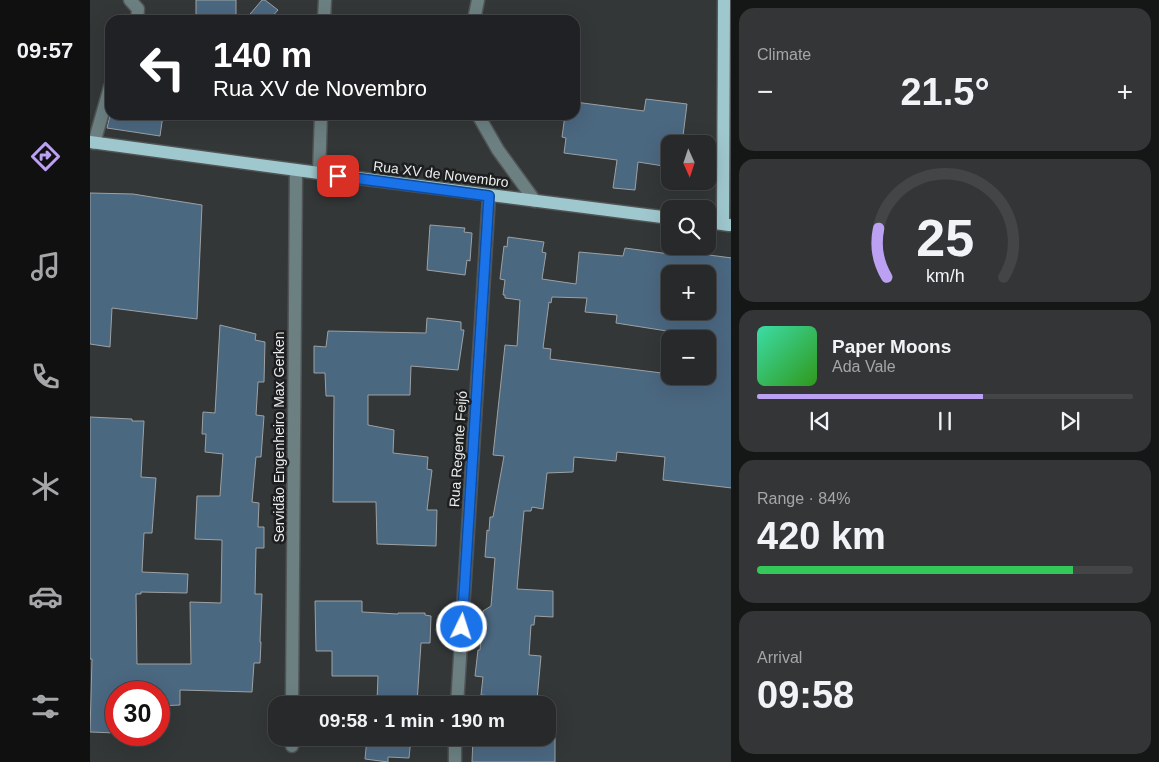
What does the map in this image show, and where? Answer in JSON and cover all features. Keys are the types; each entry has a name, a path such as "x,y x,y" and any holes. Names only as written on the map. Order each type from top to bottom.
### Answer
{"main road":[{"path":"724,0 727,225"},
{"path":"724,69 731,49"},
{"name":"Rua XV de Novembro","path":"92,142 319,174 661,217"}],"street":[{"path":"130,0 138,9 137,15"},
{"path":"324,15 325,0"},
{"path":"475,15 478,0"},
{"path":"92,142 105,102"},
{"path":"319,174 321,120"},
{"path":"481,120 498,150 535,201"},
{"name":"Servidão Engenheiro Max Gerken","path":"292,696 296,170"},
{"name":"Rua Regente Feijó","path":"458,696 489,196"},
{"path":"454,762 455,746"}],"building":[{"path":"196,0 236,0 236,15 196,15"},
{"path":"262,0 265,0 278,10 274,15 249,15"},
{"path":"646,99 687,104 683,135 661,135 661,166 638,162 635,190 613,188 617,160 564,153 566,138 562,137 564,120 580,120 580,103 644,111"},
{"path":"109,120 162,120 160,136 107,128"},
{"path":"90,193 133,194 202,205 197,319 112,308 110,347 90,344"},
{"path":"430,225 465,228 464,232 472,233 470,261 467,260 465,275 427,270"},
{"path":"508,237 544,242 542,252 546,253 542,279 576,284 579,252 623,256 625,248 661,253 661,255 709,255 731,258 731,488 663,480 665,457 617,452 616,461 574,457 573,472 547,473 543,509 532,507 531,511 524,511 517,589 553,591 553,617 535,616 534,625 531,625 529,655 541,656 537,696 481,695 483,677 475,676 478,650 480,650 483,611 491,606 495,558 485,557 487,530 489,531 490,517 493,517 504,456 493,455 505,345 517,346 520,300 505,298 505,295 503,295 505,280 500,279 504,246 507,247","holes":["552,297 587,298 585,312 617,315 616,323 661,330 716,330 716,385 661,385 661,373 550,359 551,349 543,348 549,302 551,303"]},
{"path":"427,318 461,322 461,330 464,330 458,370 411,366 410,395 368,395 368,425 394,430 393,453 428,457 427,469 432,470 427,510 437,510 436,546 377,544 376,502 333,502 334,396 326,396 325,373 314,373 314,346 326,347 328,331 426,333"},
{"path":"220,325 256,334 255,340 265,342 264,382 258,382 256,415 264,416 261,457 256,457 252,502 259,503 258,527 264,527 264,548 256,548 255,594 262,594 261,642 260,663 254,663 252,692 180,690 180,705 170,705 170,681 105,681 105,733 90,732 92,659 90,659 90,417 144,421 141,477 156,478 152,533 144,533 142,572 188,574 187,593 141,592 141,594 136,594 137,664 191,664 190,602 221,603 222,540 195,539 197,496 220,496 223,454 205,452 206,434 202,434 203,412 215,413"},
{"path":"315,601 362,601 362,612 425,613 425,615 431,616 430,643 421,643 417,696 377,696 378,676 332,676 332,651 316,651"},
{"path":"366,746 410,746 409,758 388,757 388,762 365,759"},
{"path":"473,746 555,746 555,762 472,762"}],"route":[{"path":"338,176 489,196 462,627"}]}
